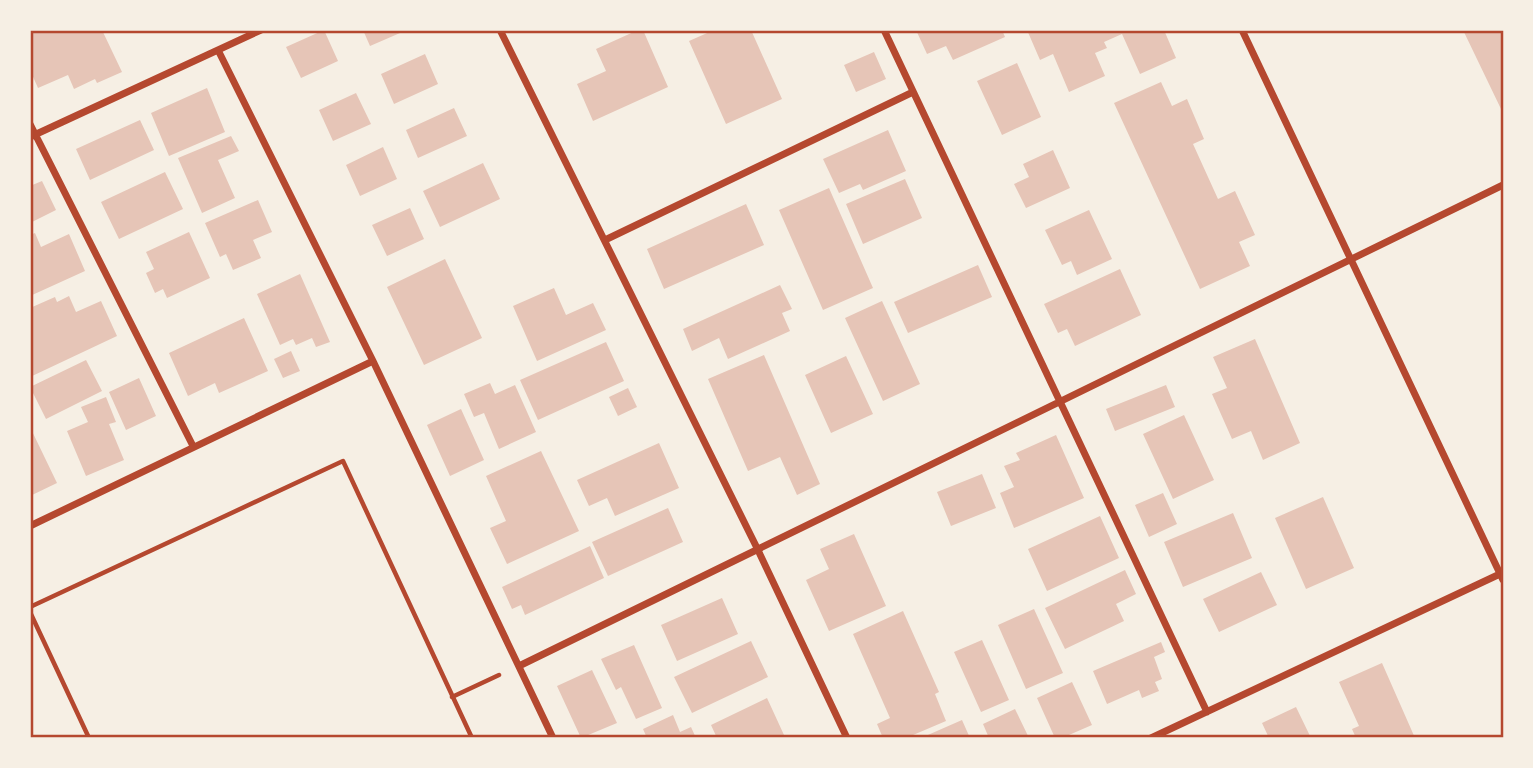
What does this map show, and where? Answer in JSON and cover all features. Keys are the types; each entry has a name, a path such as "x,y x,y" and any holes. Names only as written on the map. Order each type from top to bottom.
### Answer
{"street":[{"path":"32,135 261,30"},
{"path":"500,30 757,548 847,738"},
{"path":"884,30 1207,712"},
{"path":"1151,738 1502,575 1242,30"},
{"path":"218,50 373,361 553,738"},
{"path":"605,240 913,92"},
{"path":"30,124 32,135 193,446"},
{"path":"519,666 1503,185"},
{"path":"30,526 373,361"}],"path":[{"path":"89,738 30,610 342,461 472,738"},
{"path":"452,697 519,666"}],"building":[{"path":"30,30 102,30 122,72 97,83 95,79 74,89 68,75 38,88 30,70"},
{"path":"324,30 338,61 301,78 286,47"},
{"path":"363,30 407,30 370,46"},
{"path":"643,30 668,87 593,121 577,84 606,71 596,49"},
{"path":"714,30 751,30 782,99 726,124 689,41"},
{"path":"916,30 1002,30 1005,37 953,60 946,46 927,54"},
{"path":"1027,30 1164,30 1176,58 1140,74 1122,34 1104,42 1107,48 1095,53 1105,76 1069,92 1053,54 1040,60"},
{"path":"1463,30 1503,30 1501,109"},
{"path":"874,52 886,79 856,92 844,65"},
{"path":"425,54 438,84 394,104 381,74"},
{"path":"1017,63 1041,117 1002,135 977,81"},
{"path":"1161,82 1172,106 1187,99 1204,139 1193,144 1218,199 1235,191 1255,235 1239,242 1250,266 1200,289 1114,103"},
{"path":"207,88 225,132 169,156 151,113"},
{"path":"356,93 371,124 333,141 319,110"},
{"path":"454,108 467,136 418,158 406,130"},
{"path":"140,120 154,150 90,180 76,149"},
{"path":"888,130 906,171 863,190 860,184 839,193 823,159"},
{"path":"231,136 239,151 218,160 235,198 202,213 178,158"},
{"path":"383,147 397,179 360,196 346,165"},
{"path":"1053,150 1070,188 1026,208 1014,184 1029,177 1023,164"},
{"path":"483,163 500,199 440,227 423,191"},
{"path":"165,172 183,209 119,239 101,202"},
{"path":"905,179 922,218 863,244 846,204"},
{"path":"42,181 56,210 30,223 30,186"},
{"path":"829,188 873,288 823,310 779,210"},
{"path":"258,200 272,232 253,240 261,258 233,270 226,254 220,257 205,223"},
{"path":"746,204 764,245 664,289 647,249"},
{"path":"410,208 424,239 387,256 372,225"},
{"path":"1089,210 1112,259 1077,275 1071,261 1062,265 1045,230"},
{"path":"189,232 210,278 167,298 163,289 155,293 146,273 154,269 146,252"},
{"path":"35,233 41,247 69,234 85,271 30,296 30,235"},
{"path":"445,259 482,338 424,365 387,287"},
{"path":"978,265 992,297 908,333 894,302"},
{"path":"1120,269 1141,315 1075,346 1067,329 1058,333 1044,304"},
{"path":"300,274 330,342 316,347 312,338 296,345 293,339 280,345 257,294"},
{"path":"780,285 792,309 782,313 790,331 728,359 719,338 692,351 683,329"},
{"path":"554,288 566,315 593,303 606,330 537,361 513,306"},
{"path":"69,296 76,312 101,301 117,336 30,377 30,308 55,297 57,302"},
{"path":"882,301 920,384 883,401 845,318"},
{"path":"244,318 268,371 219,393 215,383 188,396 169,353"},
{"path":"1255,339 1300,443 1263,460 1251,431 1232,439 1212,394 1227,388 1213,357"},
{"path":"606,342 624,381 538,420 520,380"},
{"path":"291,351 300,371 283,378 274,359"},
{"path":"764,355 820,484 797,495 780,457 748,471 708,379"},
{"path":"846,356 873,414 831,433 805,375"},
{"path":"86,360 102,391 46,419 30,387"},
{"path":"139,378 156,416 126,430 109,392"},
{"path":"490,383 495,394 515,385 536,432 499,449 484,413 474,417 464,394"},
{"path":"1166,385 1175,407 1115,431 1106,409"},
{"path":"628,388 637,407 618,416 609,397"},
{"path":"106,397 116,422 109,424 124,460 86,476 67,431 88,422 81,407"},
{"path":"461,409 484,460 450,476 427,425"},
{"path":"1184,415 1214,480 1173,499 1143,434"},
{"path":"30,427 57,483 30,496"},
{"path":"1056,435 1084,498 1014,528 1000,493 1014,487 1004,466 1020,460 1016,453"},
{"path":"659,443 679,488 615,516 607,498 589,506 577,480"},
{"path":"541,451 579,531 507,564 490,528 506,521 486,476"},
{"path":"982,474 996,508 951,526 937,492"},
{"path":"1163,493 1177,524 1149,537 1135,505"},
{"path":"1323,497 1354,568 1306,589 1275,518"},
{"path":"668,508 683,542 608,576 592,542"},
{"path":"1233,513 1252,558 1183,587 1164,542"},
{"path":"1100,516 1119,558 1047,591 1028,549"},
{"path":"854,534 886,606 829,631 806,580 829,569 820,549"},
{"path":"590,546 604,578 525,615 521,605 512,609 502,587"},
{"path":"1125,570 1136,594 1116,604 1124,621 1065,649 1045,608"},
{"path":"1261,572 1277,605 1219,632 1203,599"},
{"path":"722,598 738,634 677,661 661,625"},
{"path":"1034,609 1063,673 1026,689 998,625"},
{"path":"903,611 939,692 935,694 946,721 906,738 883,738 877,724 890,718 853,634"},
{"path":"982,640 1009,700 981,712 954,652"},
{"path":"751,641 768,677 692,713 674,677"},
{"path":"1161,642 1165,652 1154,657 1162,679 1155,682 1159,691 1142,698 1139,690 1107,704 1093,671"},
{"path":"634,645 662,708 636,719 621,687 616,690 601,659"},
{"path":"1382,663 1415,738 1356,738 1352,729 1359,726 1339,682"},
{"path":"592,670 617,723 581,738 557,686"},
{"path":"1072,682 1092,725 1062,738 1055,738 1037,698"},
{"path":"767,698 784,735 776,738 717,738 711,725"},
{"path":"1296,707 1311,738 1269,738 1262,723"},
{"path":"1015,709 1029,738 989,738 983,724"},
{"path":"673,715 680,732 691,727 696,738 647,738 643,729"},
{"path":"962,720 970,738 921,738"}]}
